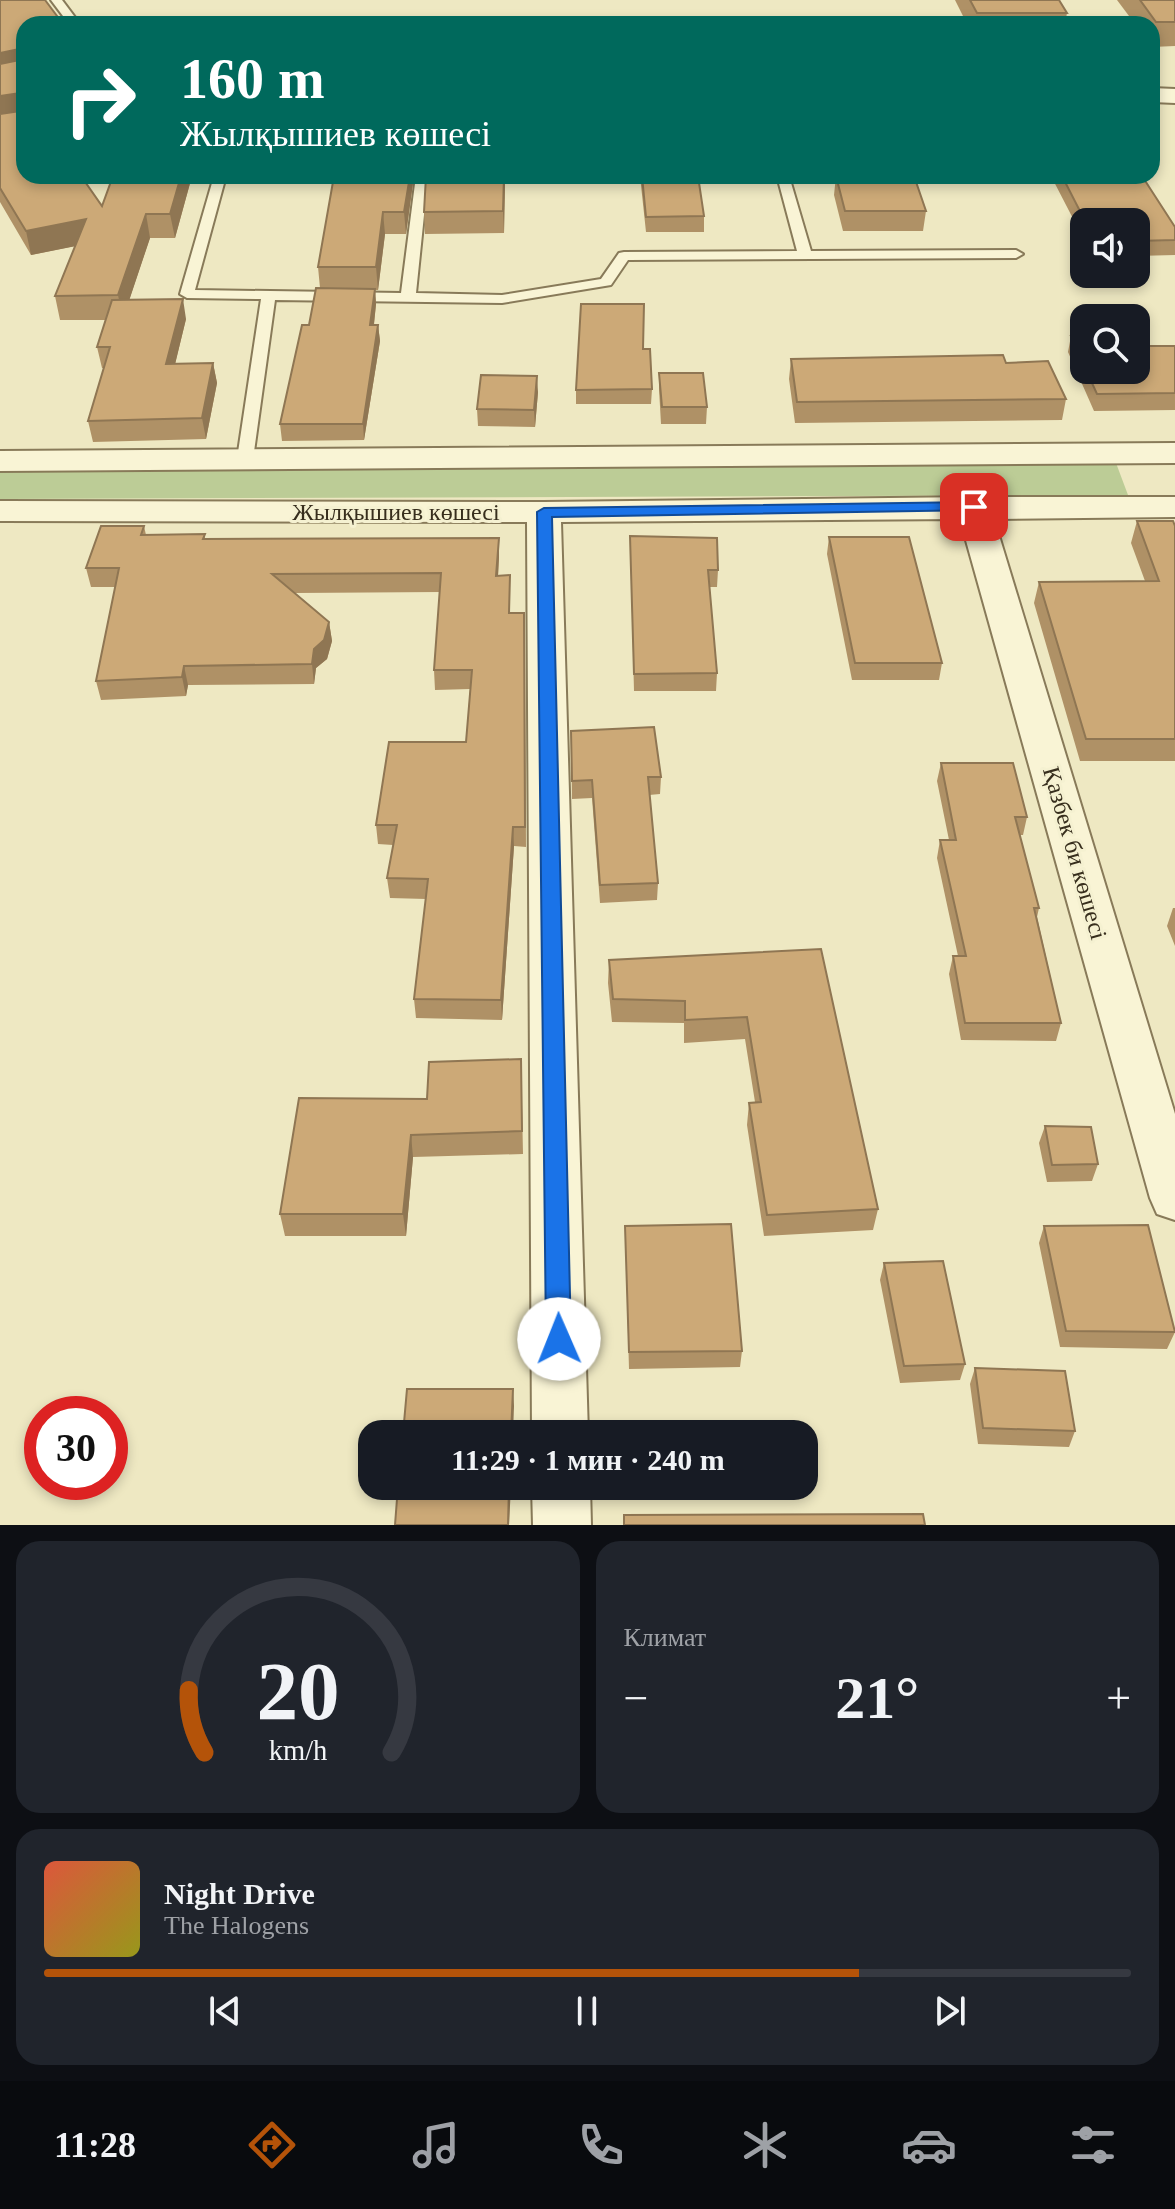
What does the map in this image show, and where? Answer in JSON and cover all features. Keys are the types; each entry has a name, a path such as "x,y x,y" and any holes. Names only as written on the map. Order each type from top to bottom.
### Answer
{"street":[{"path":"0,461 1175,453"},
{"name":"Қазбек би көшесі","path":"974,507 1175,1198"},
{"name":"Жылқышиев көшесі","path":"0,511 544,512 1175,507"},
{"path":"544,512 560,1420"},
{"path":"561,1500 562,1525"}],"lane":[{"path":"56,0 69,16"},
{"path":"218,184 187,294 502,299 606,282 624,256 1016,254"},
{"path":"408,297 421,184"},
{"path":"785,184 805,255"},
{"path":"245,459 269,295"}],"green space":[{"path":"1116,463 1128,495 0,499 0,468"}],"building":[{"path":"0,0 45,0 57,16 16,16 16,50 0,53"},
{"path":"970,0 1059,0 1067,13 977,13"},
{"path":"1140,0 1175,0 1175,22 1160,22 1160,16 1152,16"},
{"path":"16,61 16,94 0,96 0,64"},
{"path":"16,112 16,184 87,184 102,206 110,184 179,184 170,214 146,214 118,295 55,296 86,219 26,231 0,188 0,114"},
{"path":"333,184 409,184 404,212 383,212 376,267 318,267"},
{"path":"426,184 504,184 503,211 424,212"},
{"path":"643,184 699,184 704,216 646,217"},
{"path":"838,184 917,184 926,211 845,211"},
{"path":"1066,184 1147,184 1175,227 1175,240 1150,241 1150,208 1078,208"},
{"path":"316,288 375,289 370,325 378,325 363,424 280,424 302,325 309,325"},
{"path":"183,299 166,364 213,363 202,418 88,421 110,347 97,347 112,300"},
{"path":"581,304 644,304 643,349 650,349 652,389 576,390"},
{"path":"1150,346 1175,346 1175,393 1097,394 1092,384 1150,384"},
{"path":"1003,355 1006,363 1048,361 1066,399 797,402 791,359"},
{"path":"659,373 703,373 707,407 662,407"},
{"path":"481,375 537,376 534,410 477,409"},
{"path":"1137,521 1173,521 1175,526 1175,739 1086,739 1039,582 1159,581"},
{"path":"101,526 144,526 141,535 205,534 203,539 499,538 496,576 510,575 509,613 524,613 525,827 513,827 501,1000 414,999 428,879 387,878 397,825 376,825 389,742 466,742 472,670 434,670 441,573 272,574 329,622 324,640 314,649 312,664 184,666 182,677 96,681 119,568 86,568"},
{"path":"630,536 717,538 718,570 708,570 717,673 634,674"},
{"path":"829,537 909,537 942,663 855,663"},
{"path":"654,727 661,777 648,777 658,883 600,885 592,780 572,781 571,731"},
{"path":"941,763 1013,763 1027,817 1015,817 1039,908 1034,908 1061,1023 965,1023 953,956 966,956 940,840 956,840"},
{"path":"821,949 878,1209 767,1215 749,1103 761,1102 747,1017 685,1020 685,1001 613,999 609,960"},
{"path":"521,1059 522,1131 411,1135 403,1214 280,1214 299,1098 427,1099 429,1062"},
{"path":"1045,1126 1091,1127 1098,1164 1052,1165"},
{"path":"731,1224 742,1351 629,1352 625,1226"},
{"path":"1148,1225 1175,1332 1066,1331 1044,1226"},
{"path":"943,1261 965,1364 904,1366 884,1263"},
{"path":"975,1368 1065,1371 1075,1431 983,1428"},
{"path":"407,1389 513,1389 512,1420 404,1420"},
{"path":"397,1500 509,1500 508,1525 395,1525"},
{"path":"923,1514 925,1525 624,1525 624,1515"}],"route":[{"path":"559,1339 544,512 974,507"}]}
